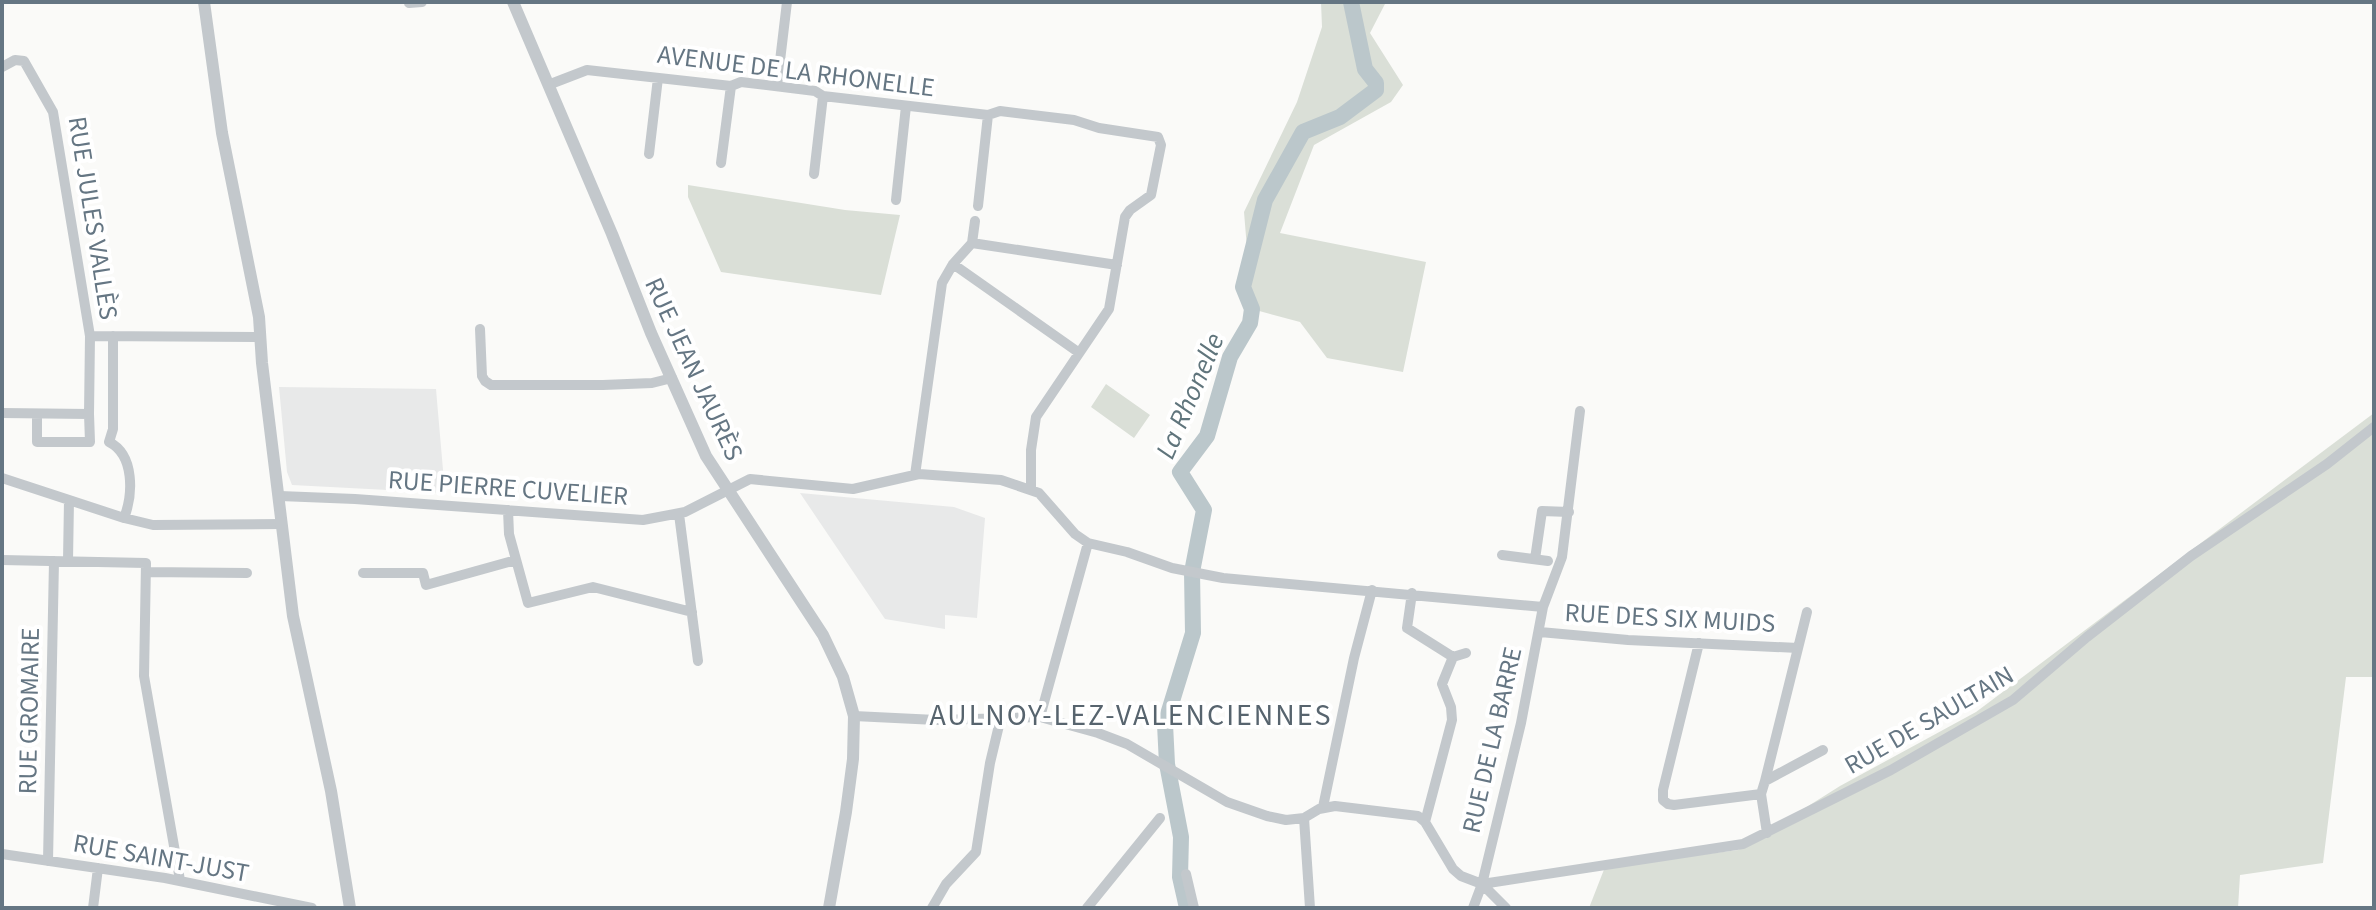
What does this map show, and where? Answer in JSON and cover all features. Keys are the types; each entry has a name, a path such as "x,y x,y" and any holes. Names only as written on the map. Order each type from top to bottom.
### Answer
{"street":[{"path":"204,2 223,142 256,299 295,627 331,791 350,908"},
{"path":"409,3 422,2"},
{"name":"RUE JEAN JAURÈS","path":"513,2 706,456 823,635 840,669 854,716"},
{"path":"777,86 787,2"},
{"name":"RUE JULES VALLÈS","path":"2,67 15,60 24,61 52,108 90,336 90,442"},
{"name":"AVENUE DE LA RHONELLE","path":"548,85 587,70 731,86 741,82 906,106 988,115 1000,111 1042,116 1158,137 1161,145 1151,195 1125,217 1117,265"},
{"path":"649,154 658,78"},
{"path":"721,163 731,86"},
{"path":"814,174 823,96"},
{"path":"896,200 906,106"},
{"path":"978,206 988,115"},
{"path":"915,475 941,287 953,264 972,243 975,221"},
{"path":"972,243 1117,265 1109,309 1036,417 1030,455 1031,489 1043,496 1075,534 1088,543 1204,575 1543,607"},
{"path":"953,264 1078,352"},
{"path":"480,329 482,376 491,385 603,385 652,383 672,378"},
{"path":"90,336 260,337"},
{"path":"109,442 113,429 113,336"},
{"name":"RUE DE LA BARRE","path":"1473,908 1482,884 1540,632 1543,607 1561,563 1580,411"},
{"path":"2,413 89,414"},
{"path":"37,414 37,442 109,442 122,454 128,467 129,504 124,518"},
{"name":"RUE DE SAULTAIN","path":"1482,884 1750,842 1899,766 2013,700 2087,637 2191,556 2327,464 2374,427"},
{"name":"RUE PIERRE CUVELIER","path":"280,496 643,520 679,514 750,479 858,489 915,475 1001,480 1031,489"},
{"path":"2,478 124,518 169,526 281,524"},
{"path":"68,561 69,500"},
{"path":"508,510 507,525 528,603 593,587 692,612"},
{"path":"1535,559 1542,511 1569,512"},
{"path":"679,514 698,661"},
{"path":"1040,717 1088,543"},
{"path":"1502,555 1548,561"},
{"path":"2,560 68,561 247,573"},
{"path":"363,573 423,573 426,585 516,560"},
{"name":"RUE GROMAIRE","path":"48,861 54,561"},
{"path":"146,567 144,676 180,880"},
{"path":"1323,807 1354,658 1372,590"},
{"path":"1412,593 1407,628 1453,657"},
{"path":"1767,833 1761,794 1807,612"},
{"name":"RUE DES SIX MUIDS","path":"1540,632 1798,648"},
{"path":"1699,643 1663,790 1665,803 1674,805 1761,794"},
{"path":"1425,822 1452,720 1451,707 1442,688 1443,675 1453,657 1466,653"},
{"path":"829,908 848,797 854,716 936,720 1040,717 1105,735 1241,808 1280,819 1304,818 1323,807 1415,816 1425,822 1453,869 1465,878 1482,884 1506,908"},
{"path":"932,908 946,884 976,852 990,763 1001,717"},
{"path":"1765,781 1823,750"},
{"path":"1087,908 1160,818"},
{"path":"1304,818 1310,908"},
{"name":"RUE SAINT-JUST","path":"2,854 180,880 312,908"},
{"path":"93,908 98,868"},
{"path":"1186,874 1194,908"}],"shaded area":[{"path":"1321,2 1386,2 1370,33 1403,85 1391,102 1314,145 1280,233 1426,262 1403,372 1327,358 1300,322 1252,309 1244,212 1297,102 1322,27"},
{"path":"688,185 845,210 900,215 881,295 721,272 688,197"},
{"path":"1106,384 1150,415 1134,438 1091,407"},
{"path":"279,387 436,389 445,493 292,485 287,472"},
{"path":"2374,413 2374,677 2346,677 2323,863 2240,875 2238,908 1589,908 1605,867 1738,850 1840,786 1976,712"},
{"path":"800,493 954,507 985,518 977,618 945,615 945,629 885,619"}],"waterway":[{"name":"La Rhonelle","path":"1187,908 1180,877 1181,837 1167,764 1165,724 1193,633 1192,572 1204,510 1180,472 1207,436 1230,357 1250,323 1252,309 1243,287 1265,200 1303,132 1340,117 1376,90 1376,83 1365,69 1351,2"}],"district":[{"name":"AULNOY-LEZ-VALENCIENNES","path":"1131,715"}]}
